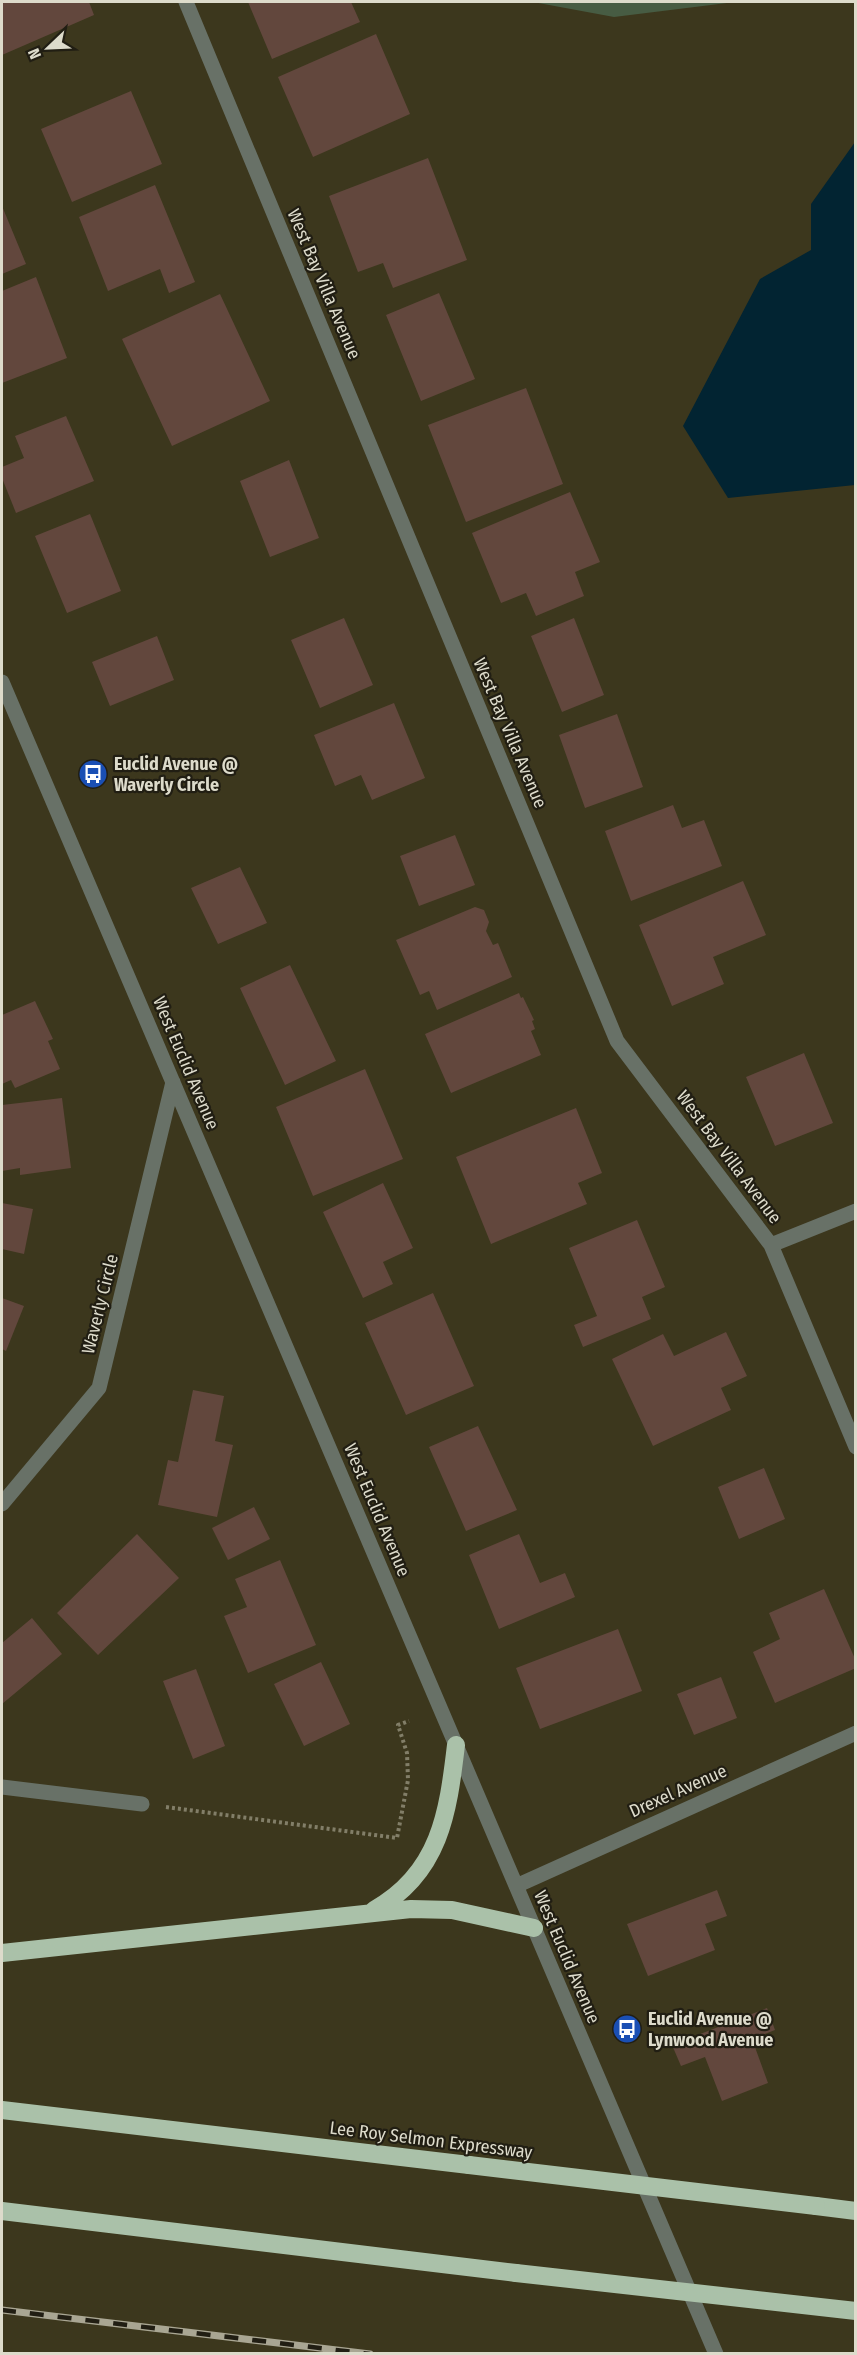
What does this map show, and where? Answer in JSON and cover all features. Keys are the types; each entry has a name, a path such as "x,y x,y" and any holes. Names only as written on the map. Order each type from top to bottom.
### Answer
{"highway":[{"path":"370,1912 402,1890 428,1858 446,1816 456,1745"},
{"path":"2,1953 411,1909 452,1910 534,1928"},
{"name":"Lee Roy Selmon Expressway","path":"2,2110 855,2211"},
{"path":"2,2211 855,2311"}],"street":[{"name":"West Bay Villa Avenue","path":"186,2 617,1041 771,1245 855,1447"},
{"name":"West Euclid Avenue","path":"2,682 716,2354"},
{"name":"Waverly Circle","path":"2,1504 99,1388 173,1082"},
{"path":"771,1245 855,1211"},
{"name":"Drexel Avenue","path":"516,1886 855,1733"},
{"path":"2,1787 142,1804"}],"path":[{"path":"142,1804 397,1838 408,1780 407,1753 398,1725 409,1721"}],"green space":[{"path":"533,2 735,2 614,17"}],"water":[{"path":"855,142 855,485 728,498 683,426 760,279 811,250 811,204"}],"building":[{"path":"2,2 89,2 94,15 2,55"},
{"path":"248,2 351,2 360,22 272,59"},
{"path":"376,34 410,114 313,157 278,77"},
{"path":"131,91 162,164 72,202 41,129"},
{"path":"428,158 467,260 393,288 383,263 358,272 329,196"},
{"path":"155,185 195,282 169,293 160,269 108,291 79,217"},
{"path":"2,206 26,264 2,274"},
{"path":"36,277 67,358 2,383 2,291"},
{"path":"439,293 475,379 421,401 386,315"},
{"path":"220,294 270,401 172,446 122,339"},
{"path":"526,388 563,484 466,522 428,425"},
{"path":"66,416 94,481 16,513 2,478 2,467 24,458 15,436"},
{"path":"289,460 319,538 270,557 240,481"},
{"path":"570,492 600,562 575,572 584,596 536,616 526,593 501,603 472,533"},
{"path":"90,514 121,591 67,613 35,536"},
{"path":"344,618 373,685 320,708 291,640"},
{"path":"574,618 604,695 562,712 531,636"},
{"path":"157,636 174,680 110,706 92,662"},
{"path":"394,703 425,778 372,800 361,775 335,786 314,735"},
{"path":"617,714 643,787 585,808 559,735"},
{"path":"673,805 682,828 704,820 722,866 631,901 605,831"},
{"path":"455,835 475,885 419,906 400,856"},
{"path":"240,867 267,923 218,944 191,888"},
{"path":"743,881 766,935 713,957 724,984 672,1006 639,925"},
{"path":"475,907 484,910 489,922 486,931 493,945 498,943 512,977 437,1010 429,991 420,995 396,940"},
{"path":"290,965 336,1061 285,1085 240,988"},
{"path":"519,993 534,1020 532,1021 535,1029 531,1031 541,1055 451,1093 425,1034"},
{"path":"35,1001 53,1039 48,1041 60,1069 15,1088 11,1080 2,1084 2,1015"},
{"path":"804,1053 833,1123 775,1146 746,1077"},
{"path":"365,1069 403,1159 313,1196 276,1107"},
{"path":"62,1098 71,1168 20,1175 20,1168 2,1171 2,1105"},
{"path":"576,1108 602,1173 578,1183 587,1204 491,1244 456,1157"},
{"path":"383,1183 413,1248 383,1262 393,1284 363,1298 323,1212"},
{"path":"2,1203 33,1209 24,1254 2,1249"},
{"path":"637,1220 665,1287 642,1297 651,1319 583,1347 574,1325 597,1316 569,1248"},
{"path":"433,1293 474,1386 406,1415 365,1323"},
{"path":"2,1298 24,1306 6,1351 2,1349"},
{"path":"726,1332 747,1376 721,1388 731,1410 653,1446 612,1359 663,1334 674,1356"},
{"path":"193,1390 224,1396 215,1441 233,1445 217,1517 158,1505 168,1460 178,1462"},
{"path":"478,1426 517,1510 466,1531 429,1447"},
{"path":"764,1468 785,1519 739,1539 718,1487"},
{"path":"254,1507 270,1539 228,1560 212,1528"},
{"path":"137,1534 179,1578 98,1655 57,1613"},
{"path":"519,1534 540,1583 565,1573 575,1597 499,1629 469,1555"},
{"path":"280,1560 316,1645 248,1673 224,1616 247,1607 235,1579"},
{"path":"824,1589 856,1661 856,1668 775,1703 753,1652 780,1639 769,1613"},
{"path":"32,1618 62,1654 2,1704 2,1643"},
{"path":"618,1629 642,1691 540,1729 516,1668"},
{"path":"321,1662 350,1724 304,1746 274,1684"},
{"path":"196,1669 225,1746 193,1759 163,1681"},
{"path":"721,1677 737,1718 694,1735 677,1694"},
{"path":"717,1890 727,1916 705,1924 715,1950 648,1976 627,1924"},
{"path":"767,2008 775,2030 752,2039 768,2083 722,2101 705,2057 681,2066 672,2045"}],"railway":[{"path":"2,2310 370,2354"}],"place":[{"name":"Euclid Avenue @ Waverly Circle","path":"93,774"},
{"name":"Euclid Avenue @ Lynwood Avenue","path":"627,2029"}]}
